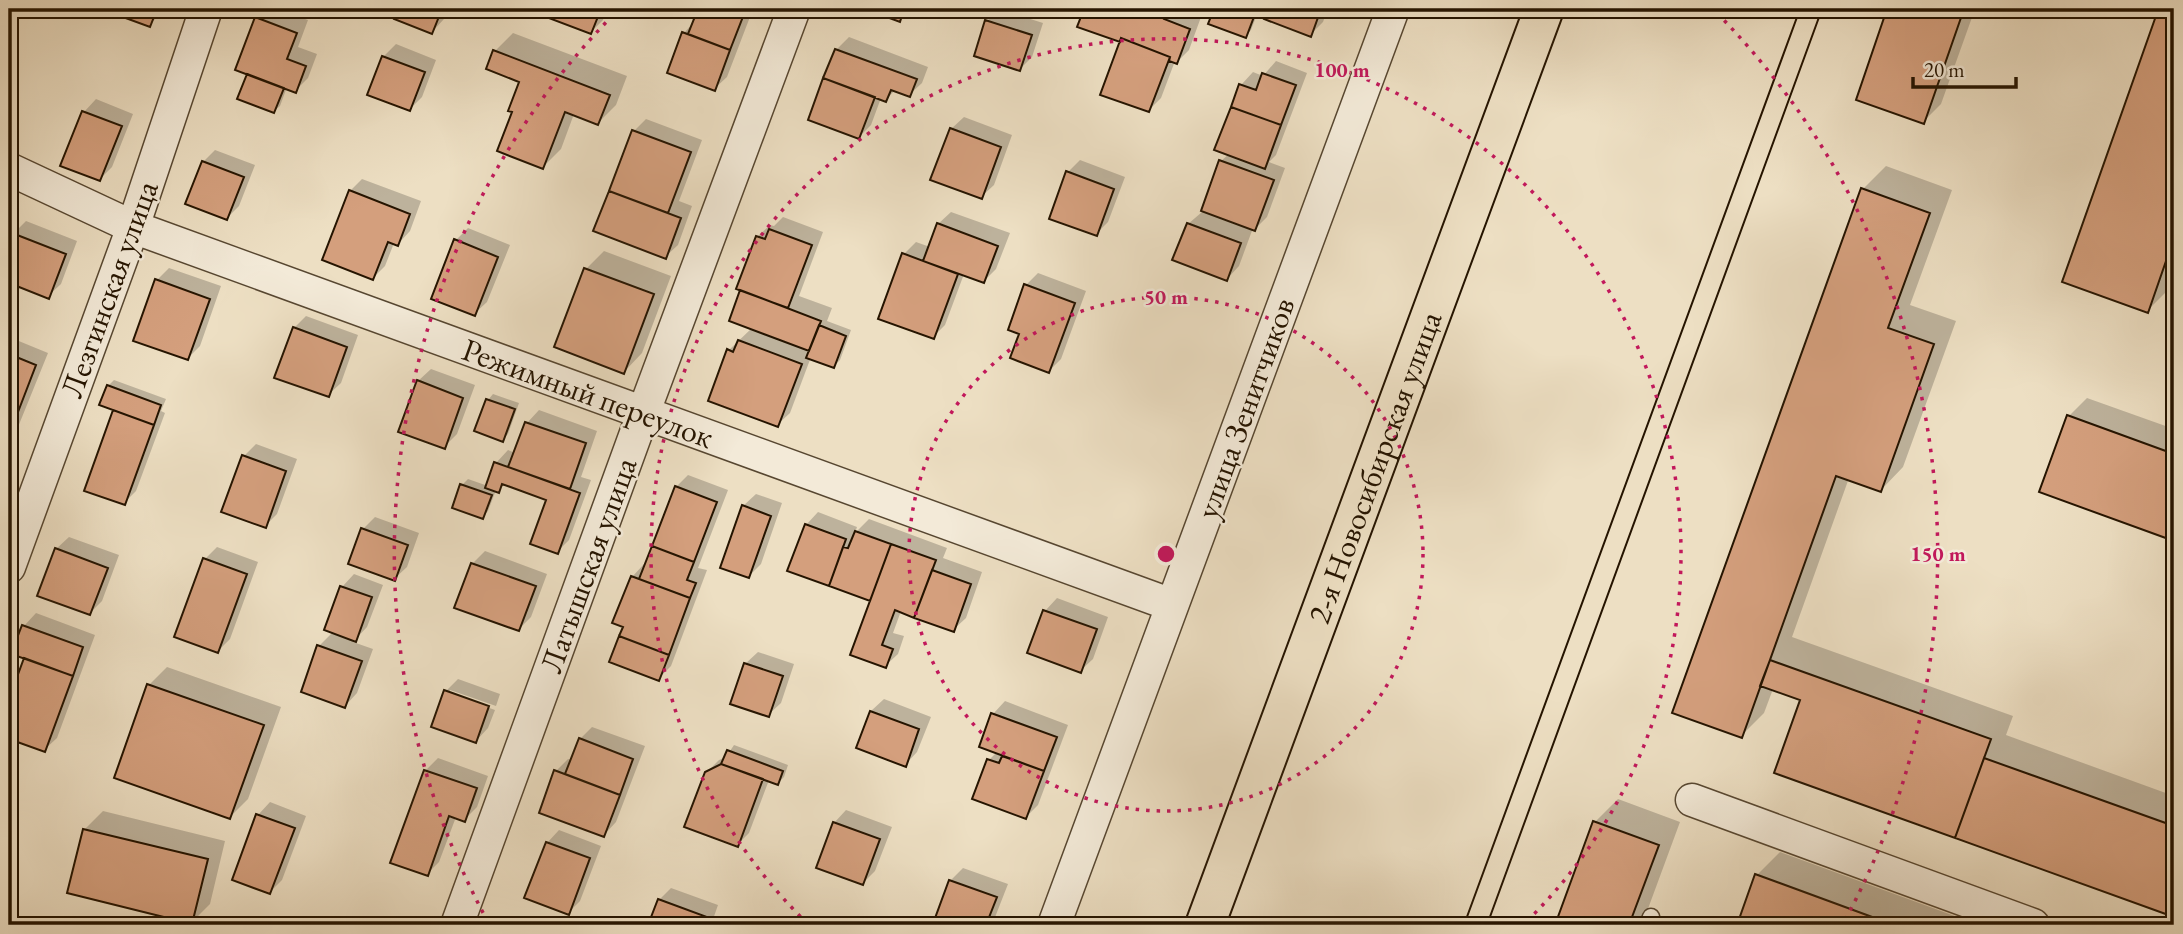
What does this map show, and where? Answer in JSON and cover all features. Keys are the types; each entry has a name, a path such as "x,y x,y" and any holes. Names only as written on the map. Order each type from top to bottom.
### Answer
{"main road":[{"name":"2-я Новосибирская улица","path":"1205,925 1544,9"}],"street":[{"name":"Лезгинская улица","path":"9,567 133,228 206,9"},
{"name":"Латышская улица","path":"457,925 794,9"},
{"name":"улица Зенитчиков","path":"1054,925 1393,9"},
{"name":"Режимный переулок","path":"9,169 133,228 1172,605"},
{"path":"1692,800 2033,925"}],"building":[{"path":"101,9 157,9 150,27"},
{"path":"398,9 442,9 432,34 394,19"},
{"path":"549,9 601,9 591,34 546,17"},
{"path":"698,9 731,9 744,14 730,50 688,34"},
{"path":"865,9 904,9 900,22"},
{"path":"1084,9 1167,9 1164,19 1190,29 1177,64 1169,61 1170,57 1121,38 1120,42 1077,27"},
{"path":"1214,9 1242,9 1255,14 1246,38 1208,24"},
{"path":"1268,9 1321,9 1311,37 1264,19"},
{"path":"1887,9 1964,9 1924,124 1856,100"},
{"path":"2157,13 2174,19 2174,238 2148,313 2062,282"},
{"path":"255,17 297,33 287,59 306,66 296,93 235,70"},
{"path":"985,20 1032,35 1020,71 974,56"},
{"path":"682,32 730,50 715,91 667,73"},
{"path":"1121,38 1170,57 1149,112 1100,95"},
{"path":"835,49 917,79 910,97 891,90 886,102 823,78"},
{"path":"493,50 610,95 598,125 565,112 543,169 497,151 512,112 508,111 519,82 486,69"},
{"path":"382,56 425,72 410,111 367,95"},
{"path":"1262,73 1296,85 1281,125 1231,107 1239,84 1256,90"},
{"path":"247,74 284,88 274,113 237,99"},
{"path":"823,78 875,97 859,139 808,120"},
{"path":"1231,107 1281,125 1265,169 1214,150"},
{"path":"82,111 122,126 100,181 60,166"},
{"path":"950,128 1001,147 982,199 930,180"},
{"path":"632,130 691,152 668,213 609,191"},
{"path":"1219,160 1274,180 1255,231 1201,211"},
{"path":"202,161 244,177 227,220 185,204"},
{"path":"1066,171 1114,189 1097,236 1049,219"},
{"path":"1861,188 1930,213 1888,328 1934,344 1881,492 1836,476 1742,738 1672,713"},
{"path":"349,190 410,214 398,246 388,242 373,280 322,260"},
{"path":"609,191 681,218 666,259 593,231"},
{"path":"937,223 998,246 984,283 923,261"},
{"path":"1187,223 1241,243 1227,281 1172,260"},
{"path":"769,229 812,245 788,308 736,289 756,236 765,239"},
{"path":"12,233 66,254 49,299 9,283 9,241"},
{"path":"454,239 498,257 475,316 431,299"},
{"path":"902,253 958,274 934,339 878,319"},
{"path":"584,268 654,294 624,374 554,347"},
{"path":"155,279 210,299 188,360 133,341"},
{"path":"1024,284 1075,303 1049,373 1010,358 1019,334 1008,330"},
{"path":"740,290 821,321 809,351 729,321"},
{"path":"819,325 846,336 834,368 806,358"},
{"path":"293,327 347,347 329,397 274,378"},
{"path":"738,340 802,364 778,427 708,401 727,349 733,352"},
{"path":"9,354 36,365 18,412 9,408"},
{"path":"417,380 463,398 445,449 398,432"},
{"path":"107,385 161,405 154,425 99,405"},
{"path":"486,399 515,409 503,442 474,431"},
{"path":"113,410 154,425 125,505 84,491"},
{"path":"2067,415 2174,454 2174,541 2039,492"},
{"path":"525,422 586,443 570,489 508,467"},
{"path":"242,455 286,471 266,528 221,512"},
{"path":"494,462 580,493 558,554 530,544 546,500 502,484 499,493 485,488"},
{"path":"460,484 492,495 483,519 452,508"},
{"path":"675,486 717,502 694,562 652,546"},
{"path":"742,505 771,516 749,578 720,568"},
{"path":"805,524 846,539 829,586 787,571"},
{"path":"361,528 408,545 395,581 348,564"},
{"path":"855,531 891,544 870,601 829,586 843,547 848,548"},
{"path":"891,544 936,560 914,618 895,610 882,645 893,649 886,668 850,655"},
{"path":"652,546 694,562 687,580 696,583 690,598 639,579"},
{"path":"55,548 108,568 90,615 37,596"},
{"path":"203,558 247,574 218,653 174,637"},
{"path":"471,563 536,586 519,631 454,608"},
{"path":"932,570 971,584 954,632 914,618"},
{"path":"631,576 690,598 669,655 619,636 623,627 612,623"},
{"path":"340,586 372,597 356,642 324,630"},
{"path":"1043,610 1097,629 1081,673 1027,653"},
{"path":"22,625 83,647 73,676 11,654"},
{"path":"619,636 669,655 659,681 609,662"},
{"path":"317,645 362,661 345,708 301,692"},
{"path":"24,658 73,676 45,752 9,739 9,699"},
{"path":"1770,660 1991,739 1955,838 1774,773 1800,700 1760,686"},
{"path":"744,663 783,676 769,717 730,704"},
{"path":"147,684 264,725 230,819 114,778"},
{"path":"444,690 489,706 476,743 431,727"},
{"path":"870,711 919,729 906,767 856,748"},
{"path":"991,713 1057,737 1044,771 979,747"},
{"path":"579,738 633,759 620,795 565,774"},
{"path":"727,750 783,771 778,785 721,764"},
{"path":"1002,756 1044,771 1026,819 972,799 987,759 999,763"},
{"path":"1984,758 2174,826 2174,917 1955,838"},
{"path":"721,764 763,779 738,847 684,827 705,772"},
{"path":"424,770 477,788 465,822 449,816 428,876 390,863"},
{"path":"554,770 620,795 604,837 539,813"},
{"path":"256,814 295,828 270,894 232,880"},
{"path":"1593,821 1659,845 1629,925 1555,925"},
{"path":"833,822 880,839 863,885 816,868"},
{"path":"83,829 208,859 192,924 67,893"},
{"path":"546,842 590,858 569,915 524,898"},
{"path":"1755,874 1894,925 1737,925"},
{"path":"949,880 997,897 986,925 945,925 934,921"},
{"path":"658,899 707,917 704,925 648,925"}],"tram line":[{"path":"1464,925 1800,9"},
{"path":"1487,925 1822,9"}]}
